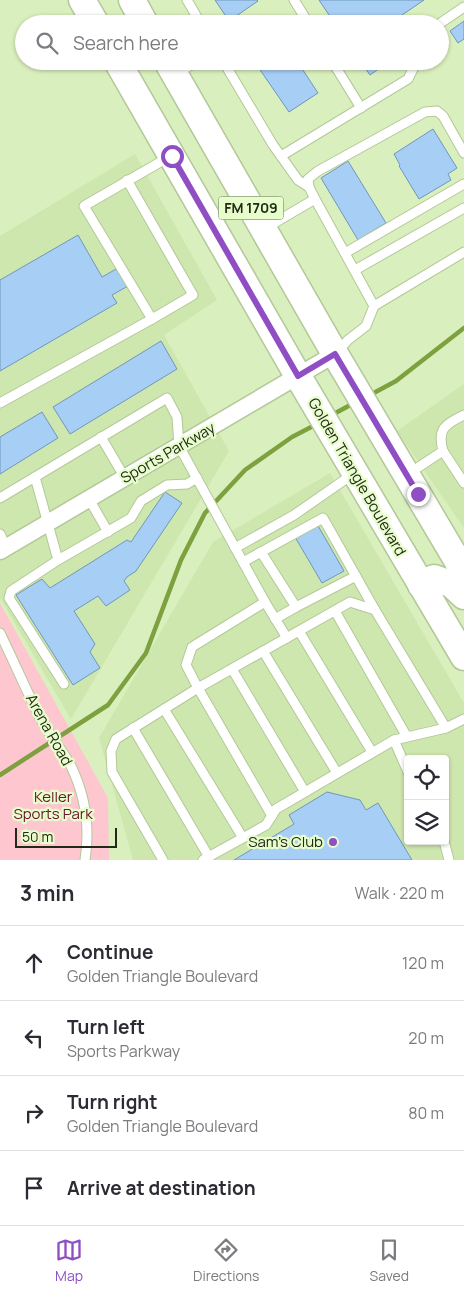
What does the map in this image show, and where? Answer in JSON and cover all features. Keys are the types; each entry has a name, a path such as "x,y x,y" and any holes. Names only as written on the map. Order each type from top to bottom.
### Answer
{"main road":[{"path":"82,0 91,15"},
{"path":"132,0 140,15"},
{"name":"Golden Triangle Boulevard","path":"122,70 303,384 464,657"},
{"name":"FM 1709","path":"172,70 341,364 464,572"},
{"path":"421,585 434,578 450,584 464,596"}],"street":[{"name":"Sports Parkway","path":"2,544 48,522 179,446 341,364"}],"lane":[{"path":"187,0 196,15"},
{"path":"294,0 303,15"},
{"path":"449,17 464,7"},
{"path":"228,70 281,156 298,180 309,187"},
{"path":"338,70 361,108"},
{"path":"281,156 408,79 412,70"},
{"path":"374,306 315,199 309,187 308,179 318,171 425,112 436,111 443,116 464,153"},
{"path":"152,319 84,206 172,156"},
{"path":"0,403 193,295 127,180"},
{"path":"345,253 464,184"},
{"path":"264,229 315,199"},
{"path":"355,270 464,208"},
{"path":"341,364 348,340 366,326 374,306 464,252"},
{"path":"0,498 167,398 178,417 179,446 265,602 287,638"},
{"path":"464,415 450,422 440,438 443,451 464,483"},
{"path":"101,437 125,478"},
{"path":"406,475 443,451"},
{"path":"235,548 294,515 355,472"},
{"path":"35,477 58,560"},
{"path":"64,684 9,598 11,591 58,560 131,518 141,501 167,485 186,484 196,478"},
{"path":"89,499 108,532"},
{"path":"243,562 323,518 375,610 446,728"},
{"path":"261,552 296,607"},
{"path":"275,619 356,576"},
{"path":"265,602 192,647 186,665 272,816"},
{"path":"163,860 112,772 111,751 116,738 198,688 350,602 375,610"},
{"path":"335,611 407,737"},
{"path":"299,631 372,752"},
{"name":"Arena Road","path":"0,633 39,715 68,762 80,790 87,817 85,860"},
{"path":"263,651 337,773"},
{"path":"232,669 305,792"},
{"path":"164,709 243,838"},
{"path":"133,728 206,858 266,825 276,809 394,740 446,728 464,719"},
{"path":"394,740 404,763"},
{"path":"445,845 449,860"}],"shaded area":[{"path":"135,154 217,300 164,335 229,451 71,719 0,598 0,236"},
{"path":"464,384 464,528 397,431"},
{"path":"330,473 464,703 464,860 133,860 99,738 213,542"}],"green space":[{"name":"Keller Sports Park","path":"0,603 108,798 109,860 0,860"}],"building":[{"path":"215,0 258,1 238,15 225,15"},
{"path":"319,0 424,0 402,15 329,15"},
{"path":"464,21 464,39 458,43 450,31"},
{"path":"260,70 303,70 318,93 289,112"},
{"path":"366,70 377,70 370,75"},
{"path":"433,129 457,168 448,174 451,180 419,199 394,154"},
{"path":"348,161 386,223 358,240 321,178"},
{"path":"78,235 102,277 118,268 128,286 112,295 117,303 0,371 0,280"},
{"path":"161,341 177,369 70,434 53,407"},
{"path":"42,412 58,438 0,474 0,437"},
{"path":"165,492 182,503 136,571 124,581 130,590 106,606 98,596 74,611 95,644 90,652 100,668 73,685 16,595 42,579 50,588 127,540 131,542"},
{"path":"317,524 344,571 322,583 295,537"},
{"name":"Sam's Club","path":"327,792 360,800 366,810 378,803 412,860 234,860 294,824 289,815"}],"waterway":[{"path":"370,395 396,381 464,328"},
{"path":"330,416 354,403"},
{"path":"0,775 108,705 146,653 181,560 205,513 245,470 292,437 317,424"}],"place":[{"name":"Sam's Club","path":"333,842"}],"route":[{"path":"172,156 298,376 335,354 418,494"}]}
